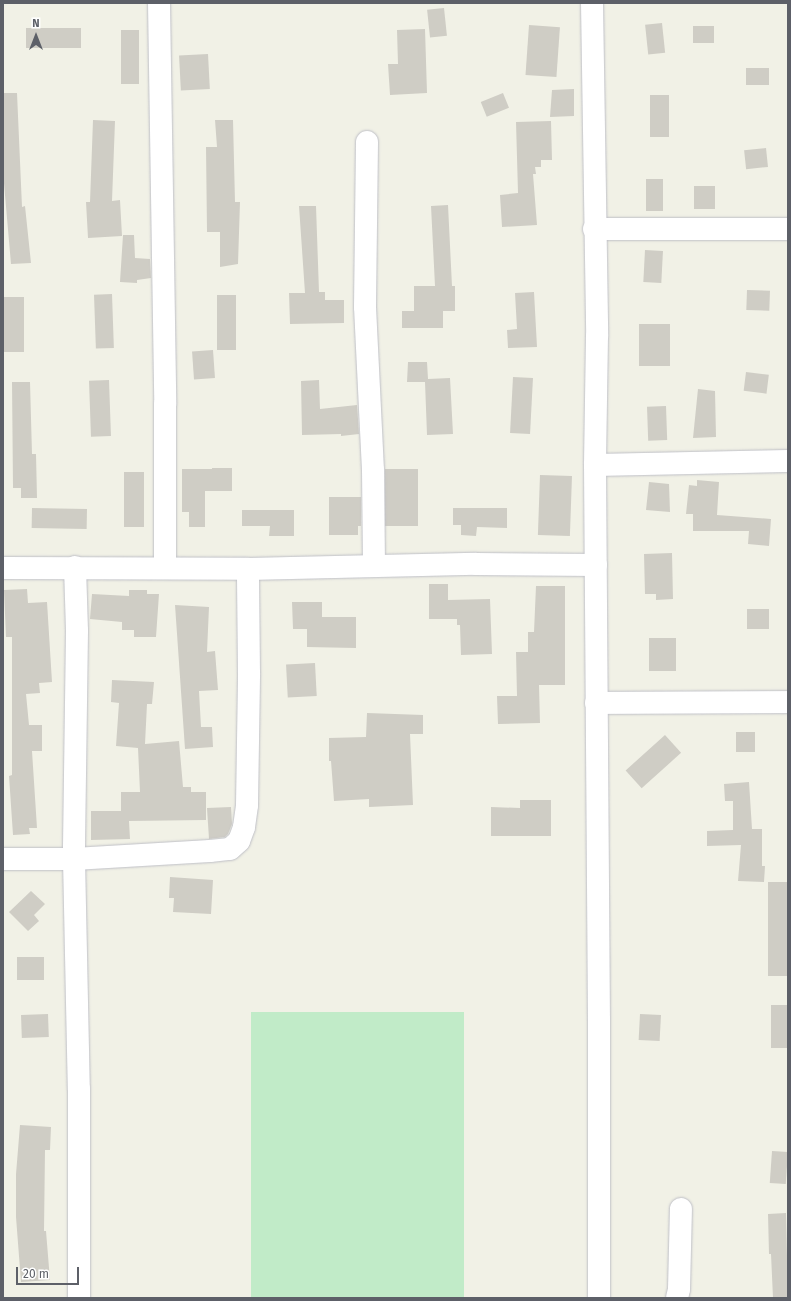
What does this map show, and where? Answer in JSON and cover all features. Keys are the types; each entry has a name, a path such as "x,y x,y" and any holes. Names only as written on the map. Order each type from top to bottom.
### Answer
{"street":[{"path":"159,3 165,404 165,567"},
{"path":"592,3 594,229 597,336 594,465 599,1020 599,1298"},
{"path":"367,142 365,307 373,470 374,566"},
{"path":"594,229 788,229"},
{"path":"594,465 788,461"},
{"path":"3,568 165,567 248,569 476,564 596,564"},
{"path":"75,567 77,631 74,859 79,1089 79,1298"},
{"path":"3,859 74,859 230,849 239,841 244,827 247,806 249,673 248,569"},
{"path":"596,703 788,702"},
{"path":"677,1298 679,1289 681,1209"}],"green space":[{"path":"251,1012 464,1012 464,1298 251,1298"}],"building":[{"path":"444,8 447,36 430,38 427,10"},
{"path":"662,23 665,53 648,55 645,25"},
{"path":"529,25 560,27 556,77 526,75"},
{"path":"693,26 714,26 714,43 693,43"},
{"path":"26,28 81,28 81,48 26,48"},
{"path":"425,29 427,93 390,95 388,64 398,64 397,30"},
{"path":"121,30 139,30 139,84 121,84"},
{"path":"208,54 210,89 181,90 179,56"},
{"path":"746,68 769,68 769,85 746,85"},
{"path":"574,89 574,116 550,117 552,90"},
{"path":"3,93 17,93 22,207 25,206 31,263 11,264 3,172"},
{"path":"503,93 509,108 487,117 481,102"},
{"path":"650,95 669,95 669,137 650,137"},
{"path":"93,120 115,121 112,201 120,200 122,236 88,238 86,202 90,202"},
{"path":"215,120 233,120 235,202 240,202 238,264 220,267 220,232 207,232 206,147 217,147"},
{"path":"551,121 552,160 541,160 541,167 535,167 536,174 533,174 537,225 502,227 500,195 518,193 516,122"},
{"path":"766,148 768,167 746,169 744,150"},
{"path":"646,179 663,179 663,211 646,211"},
{"path":"694,186 715,186 715,209 694,209"},
{"path":"448,205 452,286 455,286 455,311 443,311 443,328 402,328 402,311 414,311 414,286 435,286 431,206"},
{"path":"299,206 316,206 319,292 325,292 325,300 344,300 344,323 290,324 289,293 305,293"},
{"path":"123,235 134,235 135,258 150,259 151,278 137,280 137,283 120,282"},
{"path":"645,250 663,251 661,283 643,282"},
{"path":"747,290 770,291 769,311 746,310"},
{"path":"534,292 537,347 508,348 507,330 517,329 515,293"},
{"path":"112,294 114,348 96,349 94,295"},
{"path":"217,295 236,295 236,350 217,350"},
{"path":"4,297 24,297 24,352 4,352"},
{"path":"639,324 670,324 670,366 639,366"},
{"path":"213,350 215,378 194,379 192,351"},
{"path":"408,362 427,362 428,379 450,378 453,434 427,435 425,382 407,382"},
{"path":"746,372 769,375 767,394 744,391"},
{"path":"513,377 533,378 530,434 510,433"},
{"path":"109,380 111,436 91,437 89,381"},
{"path":"319,380 320,409 357,405 359,434 341,436 341,434 302,435 301,381"},
{"path":"12,382 30,382 32,454 36,454 37,498 21,498 21,488 13,488"},
{"path":"698,389 715,391 716,437 693,438"},
{"path":"666,406 667,440 648,441 647,407"},
{"path":"232,468 232,491 205,491 205,527 189,527 189,512 182,512 182,469"},
{"path":"385,469 418,469 418,526 385,526"},
{"path":"124,472 144,472 144,527 124,527"},
{"path":"540,475 572,476 570,536 538,535"},
{"path":"697,480 719,482 717,515 771,519 769,546 748,544 749,531 693,531 693,514 686,514 689,485 697,486"},
{"path":"649,482 669,484 670,512 646,510"},
{"path":"329,497 361,497 361,526 358,526 358,535 329,535"},
{"path":"32,508 87,509 87,529 32,528"},
{"path":"453,508 507,508 507,528 477,527 476,536 461,535 461,525 453,525"},
{"path":"242,510 294,510 294,536 269,536 270,526 242,526"},
{"path":"672,553 673,599 656,600 656,594 645,594 644,554"},
{"path":"429,584 448,584 448,600 490,599 492,654 461,655 460,625 457,625 457,619 429,619"},
{"path":"536,586 565,586 565,685 539,685 540,723 498,724 497,696 517,696 516,652 528,652 528,632 534,632"},
{"path":"27,589 28,603 47,602 52,682 39,683 40,693 26,694 29,725 42,725 42,751 32,751 37,828 29,828 30,834 13,835 9,776 12,775 12,637 6,637 4,590"},
{"path":"129,590 147,590 147,594 159,594 156,637 134,637 134,630 122,630 122,622 90,619 92,594 129,596"},
{"path":"292,602 322,602 322,617 356,617 356,648 307,647 307,629 293,629"},
{"path":"175,605 209,607 207,652 215,651 218,690 199,691 201,727 212,727 213,747 185,749"},
{"path":"747,609 769,609 769,629 747,629"},
{"path":"649,638 676,638 676,671 649,671"},
{"path":"315,663 317,696 288,697 286,665"},
{"path":"112,680 154,682 152,704 147,704 145,744 179,741 183,787 191,787 191,792 206,792 206,820 129,821 130,839 91,840 91,811 121,811 121,792 140,792 138,748 116,746 119,703 111,702"},
{"path":"367,713 423,715 423,734 410,734 413,805 369,807 369,799 334,801 331,761 329,761 329,738 366,737"},
{"path":"736,732 755,732 755,752 736,752"},
{"path":"665,735 681,753 642,788 626,770"},
{"path":"749,782 752,829 762,829 762,866 765,866 764,882 738,881 741,845 707,846 707,831 733,830 733,801 725,801 724,784"},
{"path":"520,800 551,800 551,836 491,836 491,807 520,808"},
{"path":"231,807 232,824 228,834 225,837 209,839 207,808"},
{"path":"170,877 213,880 211,914 173,912 174,898 169,898"},
{"path":"768,882 788,882 788,976 768,976"},
{"path":"31,891 45,904 34,915 39,921 28,931 9,912"},
{"path":"17,957 44,957 44,980 17,980"},
{"path":"771,1005 788,1005 788,1048 771,1048"},
{"path":"48,1014 49,1037 22,1038 21,1015"},
{"path":"640,1014 661,1015 660,1041 639,1040"},
{"path":"20,1125 51,1127 50,1150 45,1150 44,1231 46,1231 50,1280 21,1282 16,1217 16,1174"},
{"path":"772,1151 788,1152 786,1184 770,1183"},
{"path":"786,1213 788,1298 773,1298 771,1254 769,1254 768,1214"}]}
